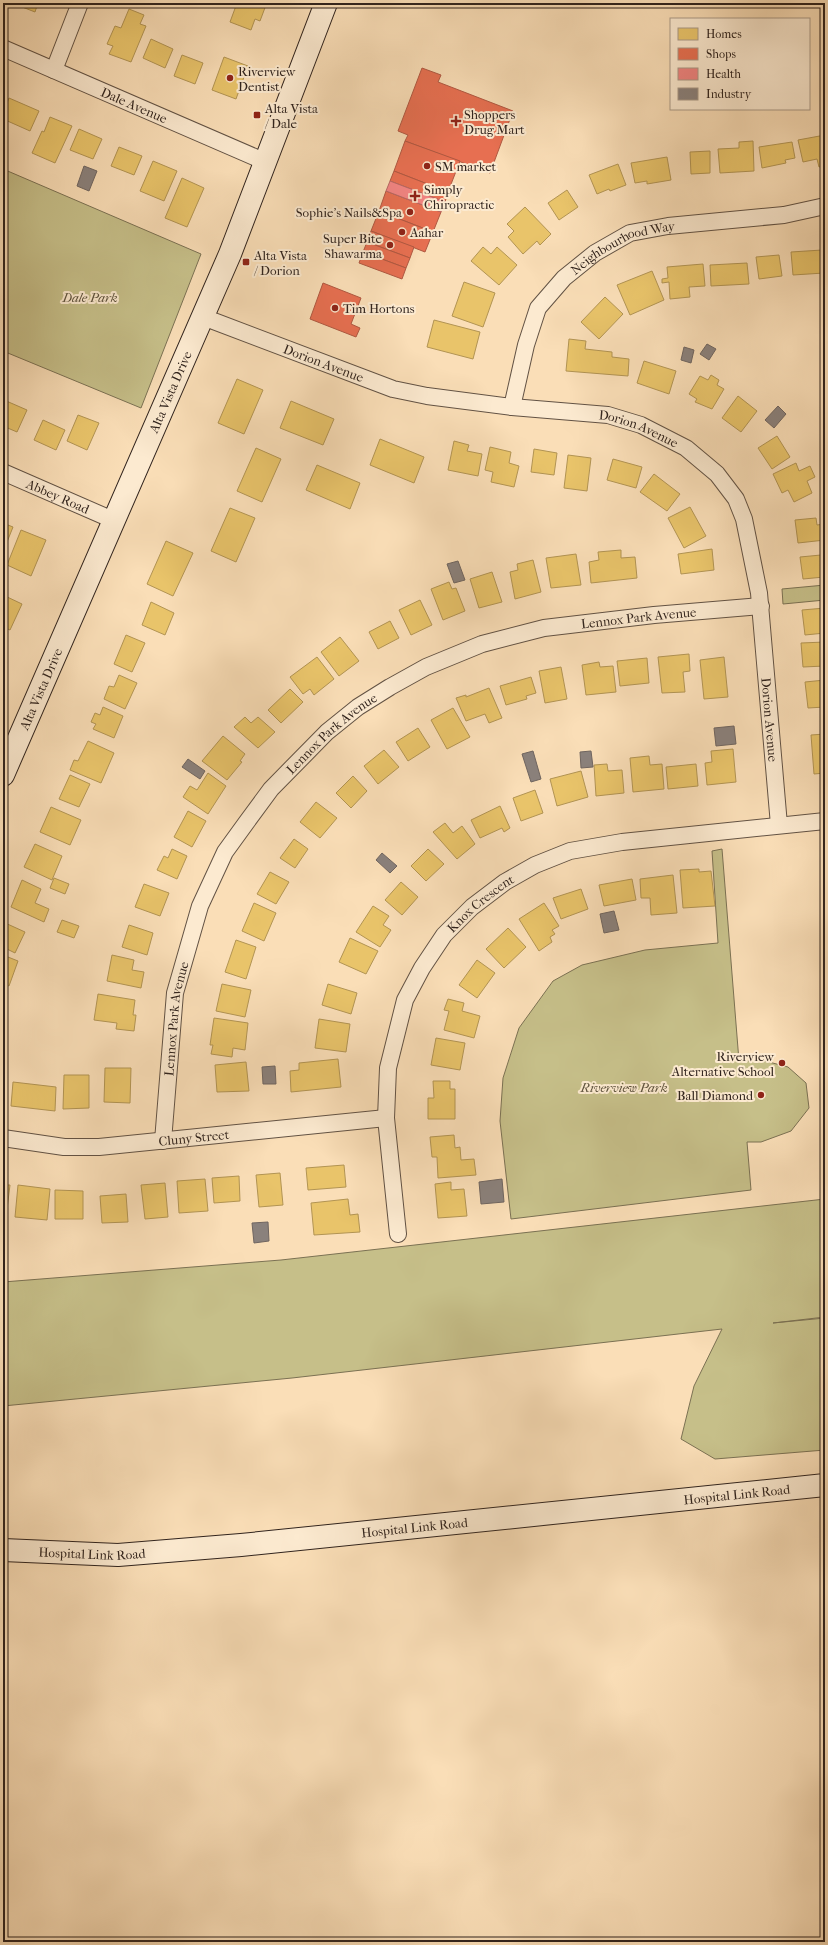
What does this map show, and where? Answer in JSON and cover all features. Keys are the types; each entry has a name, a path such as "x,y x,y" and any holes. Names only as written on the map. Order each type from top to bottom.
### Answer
{"street":[{"path":"54,70 80,3"},
{"name":"Alta Vista Drive","path":"3,775 243,222 326,3"},
{"name":"Dale Avenue","path":"3,48 266,162"},
{"name":"Neighbourhood Way","path":"512,407 526,345 538,308 564,278 594,253 630,233 668,226 784,215 825,206"},
{"name":"Dorion Avenue","path":"203,317 393,389 427,396 512,407 608,415 641,425 686,448 717,474 736,499 744,519 761,606 779,824"},
{"name":"Abbey Road","path":"3,472 113,520"},
{"name":"Lennox Park Avenue","path":"163,1141 175,993 200,906 226,852 246,823 271,789 327,732 358,707 390,687 426,667 482,644 544,628 654,615 761,606"},
{"name":"Knox Crescent","path":"398,1234 386,1118 388,1068 405,1000 422,968 444,935 472,907 505,882 534,865 570,851 622,842 779,824 825,821"},
{"name":"Cluny Street","path":"3,1138 64,1147 99,1147 386,1118"},
{"name":"Hospital Link Road","path":"3,1550 118,1554 241,1545 825,1485"}],"green space":[{"name":"Dale Park","path":"3,169 201,254 141,408 3,351"},
{"path":"825,585 825,600 783,604 782,589"},
{"name":"Riverview Park","path":"722,849 739,1061 765,1061 788,1067 806,1083 809,1108 791,1131 761,1142 747,1142 751,1190 511,1219 500,1121 503,1078 519,1028 553,981 582,965 645,950 718,943 712,851"},
{"path":"825,1199 825,1317 773,1323 825,1318 825,1450 715,1459 681,1439 694,1386 722,1329 292,1378 3,1406 3,1282 281,1260"}],"building: Homes":[{"path":"12,3 38,3 35,12"},
{"path":"237,3 261,3 266,5 260,21 255,19 251,30 230,22"},
{"path":"129,9 144,15 140,24 146,26 131,62 109,54 113,46 107,44 115,26 121,28"},
{"path":"151,39 173,49 165,68 143,58"},
{"path":"182,55 203,63 195,84 174,76"},
{"name":"Riverview Dentist","path":"224,57 248,66 236,99 212,90"},
{"path":"9,98 39,111 30,131 3,119 3,113"},
{"path":"50,117 72,126 55,163 32,153 42,131 44,132"},
{"path":"79,129 102,139 93,159 70,150"},
{"path":"825,135 825,166 819,167 817,159 803,162 798,140"},
{"path":"753,141 754,171 720,173 718,149 739,148 739,142"},
{"path":"792,142 795,158 785,160 786,163 762,168 759,147"},
{"path":"119,147 142,156 134,175 111,166"},
{"path":"710,151 710,173 691,174 690,152"},
{"path":"667,157 671,180 647,184 647,181 635,183 631,163"},
{"path":"153,161 177,171 164,201 140,191"},
{"path":"618,164 626,185 610,191 609,189 597,194 589,175"},
{"path":"182,178 204,188 187,227 165,218"},
{"path":"567,190 578,207 559,220 548,203"},
{"path":"525,207 551,234 540,245 537,241 523,254 508,237 514,231 507,224"},
{"path":"483,247 491,254 497,247 517,265 499,285 471,261"},
{"path":"822,250 824,273 793,275 791,252"},
{"path":"779,255 782,276 759,279 756,257"},
{"path":"747,263 749,284 711,286 710,265"},
{"path":"703,264 705,286 689,287 690,297 670,299 669,282 662,283 662,279 668,278 667,267"},
{"path":"652,271 664,300 630,315 617,285"},
{"path":"464,282 495,293 483,327 452,316"},
{"path":"605,297 623,314 599,339 581,322"},
{"path":"434,320 480,332 473,359 427,347"},
{"path":"569,339 586,341 585,349 612,352 612,357 629,359 628,376 566,371"},
{"path":"644,361 676,371 669,394 637,383"},
{"path":"711,375 719,380 717,385 724,389 712,409 695,402 697,399 689,394 700,376 708,380"},
{"path":"237,379 263,390 244,434 218,423"},
{"path":"738,396 757,411 741,432 722,418"},
{"path":"4,400 27,410 17,432 3,426"},
{"path":"291,401 334,419 323,445 280,428"},
{"path":"78,415 99,423 87,450 67,441"},
{"path":"43,420 65,430 56,450 34,440"},
{"path":"777,436 790,457 772,469 758,448"},
{"path":"380,439 424,457 414,483 370,465"},
{"path":"454,441 469,445 467,451 482,454 478,476 448,470"},
{"path":"490,447 511,452 509,463 519,466 514,487 491,482 493,472 485,470"},
{"path":"256,448 281,459 262,502 237,491"},
{"path":"534,449 557,453 554,475 531,472"},
{"path":"568,455 591,458 587,491 564,488"},
{"path":"613,459 642,467 636,488 607,480"},
{"path":"796,463 799,471 810,466 815,477 807,481 812,493 794,502 788,490 782,493 773,474"},
{"path":"317,465 360,483 350,509 306,490"},
{"path":"654,474 680,494 667,511 640,492"},
{"path":"690,507 706,536 684,548 668,518"},
{"path":"230,508 255,518 236,562 211,551"},
{"path":"816,518 817,525 825,524 825,540 798,543 795,520"},
{"path":"3,523 13,527 5,547 3,546"},
{"path":"21,530 46,540 31,576 7,565"},
{"path":"166,541 193,553 173,596 147,584"},
{"path":"712,549 714,570 681,574 678,554"},
{"path":"621,550 621,558 635,557 637,578 591,583 589,562 599,560 598,552"},
{"path":"576,554 581,585 551,588 546,558"},
{"path":"821,555 824,577 803,579 800,557"},
{"path":"533,560 541,592 515,599 510,572 518,570 517,564"},
{"path":"492,572 502,602 479,608 470,579"},
{"path":"449,582 452,589 456,588 465,611 443,620 431,589"},
{"path":"3,595 22,604 10,630 3,627"},
{"path":"420,600 432,625 411,635 399,610"},
{"path":"151,602 174,613 165,635 142,625"},
{"path":"825,608 825,633 805,635 802,610"},
{"path":"390,621 399,638 378,649 369,632"},
{"path":"126,635 145,643 132,672 114,664"},
{"path":"340,637 359,661 339,676 321,652"},
{"path":"825,642 825,666 803,667 801,643"},
{"path":"689,654 690,671 683,672 685,692 662,693 658,657"},
{"path":"317,657 334,679 314,695 310,689 303,694 290,677"},
{"path":"724,657 728,697 704,699 700,660"},
{"path":"647,658 649,683 620,686 617,661"},
{"path":"599,662 600,667 613,666 616,692 586,695 582,665"},
{"path":"561,667 567,699 545,703 539,671"},
{"path":"119,675 137,683 125,709 104,699 109,686 114,687"},
{"path":"531,677 536,693 526,696 527,699 506,705 500,686"},
{"path":"825,680 825,707 808,708 805,682"},
{"path":"489,688 502,718 489,723 485,714 466,721 456,698 466,695 466,697"},
{"path":"290,689 303,702 281,723 268,710"},
{"path":"103,707 123,716 114,738 93,729 96,724 91,722 95,713 100,715"},
{"path":"453,708 470,737 447,749 431,720"},
{"path":"245,717 251,723 258,717 275,732 258,748 234,727"},
{"path":"418,728 430,747 408,761 396,742"},
{"path":"825,734 825,773 814,774 811,735"},
{"path":"223,736 245,754 240,761 242,762 227,780 202,761"},
{"path":"88,741 114,753 101,783 70,770 74,760 78,761"},
{"path":"733,749 736,782 707,785 705,763 712,762 711,751"},
{"path":"384,750 399,767 378,784 364,766"},
{"path":"649,756 650,765 662,764 664,789 633,792 630,758"},
{"path":"607,764 608,771 622,770 624,793 596,796 594,765"},
{"path":"696,764 698,786 668,789 666,767"},
{"path":"581,771 588,797 557,806 550,779"},
{"path":"208,773 226,786 208,814 183,797 190,786 197,790"},
{"path":"70,775 90,784 79,807 59,799"},
{"path":"353,776 367,791 351,808 336,793"},
{"path":"535,790 543,813 521,821 513,798"},
{"path":"316,802 337,818 320,838 300,822"},
{"path":"500,806 510,828 504,832 502,828 480,838 471,820"},
{"path":"51,807 81,820 70,845 40,832"},
{"path":"188,811 206,821 192,847 174,837"},
{"path":"445,823 453,833 462,826 475,844 457,859 433,832"},
{"path":"294,839 308,849 295,868 280,858"},
{"path":"35,844 62,856 52,880 24,867"},
{"path":"172,849 187,856 177,879 157,870 164,856 168,858"},
{"path":"428,849 444,864 426,881 411,866"},
{"path":"699,869 699,872 711,871 715,906 683,908 680,870"},
{"path":"270,872 289,882 276,904 257,894"},
{"path":"673,875 677,913 651,915 650,898 641,898 640,879"},
{"path":"54,878 69,884 65,894 50,888"},
{"path":"632,879 636,900 604,906 599,885"},
{"path":"22,880 41,889 35,903 49,909 44,922 11,907"},
{"path":"401,882 418,897 402,915 385,900"},
{"path":"144,884 169,893 160,916 135,907"},
{"path":"581,889 588,909 561,919 553,898"},
{"path":"254,903 276,913 264,941 242,931"},
{"path":"544,903 559,926 552,930 555,934 550,937 552,942 539,951 519,919"},
{"path":"373,906 389,916 383,925 391,930 380,947 356,932"},
{"path":"62,920 79,926 74,938 57,932"},
{"path":"3,922 25,932 15,953 3,947"},
{"path":"129,925 153,933 147,955 122,947"},
{"path":"508,928 526,947 504,968 486,949"},
{"path":"350,938 378,951 366,974 339,962"},
{"path":"236,940 256,947 246,979 225,972"},
{"path":"3,955 18,961 9,986 3,983"},
{"path":"112,955 134,960 132,970 144,972 141,988 107,981"},
{"path":"477,960 495,973 477,998 459,985"},
{"path":"222,984 251,990 245,1017 216,1011"},
{"path":"328,984 357,993 351,1014 322,1005"},
{"path":"98,994 135,1000 133,1015 136,1015 134,1031 116,1029 117,1023 94,1020"},
{"path":"448,999 464,1003 462,1011 480,1016 474,1038 444,1030 449,1011 444,1010"},
{"path":"214,1018 248,1023 245,1050 233,1048 232,1057 211,1054 213,1045 210,1045"},
{"path":"319,1019 350,1024 346,1052 315,1048"},
{"path":"436,1038 465,1043 460,1070 431,1065"},
{"path":"338,1059 341,1087 291,1092 290,1071 299,1070 299,1063"},
{"path":"246,1062 249,1091 217,1092 215,1065"},
{"path":"105,1068 131,1068 130,1103 104,1102"},
{"path":"64,1075 89,1075 89,1108 63,1109"},
{"path":"433,1081 450,1081 450,1089 455,1089 455,1119 428,1119 428,1098 434,1098"},
{"path":"13,1082 56,1087 55,1111 11,1106"},
{"path":"454,1135 455,1148 460,1147 461,1160 474,1159 476,1175 438,1178 437,1157 432,1157 430,1137"},
{"path":"344,1165 346,1187 308,1190 306,1168"},
{"path":"280,1173 283,1205 259,1207 256,1175"},
{"path":"239,1176 240,1201 214,1203 212,1178"},
{"path":"205,1179 208,1211 179,1213 177,1181"},
{"path":"451,1182 451,1190 464,1189 467,1216 438,1218 435,1184"},
{"path":"165,1183 168,1217 145,1219 141,1185"},
{"path":"3,1185 10,1185 7,1209 3,1209"},
{"path":"18,1185 50,1189 47,1220 15,1217"},
{"path":"55,1190 83,1191 83,1219 55,1219"},
{"path":"126,1194 128,1222 102,1223 100,1196"},
{"path":"348,1199 350,1215 358,1214 360,1232 314,1235 311,1203"}],"building: Shops":[{"name":"Shoppers Drug Mart","path":"422,68 441,75 438,82 513,111 490,173 405,141 408,135 398,131"},
{"name":"SM market","path":"405,141 460,161 448,192 394,171"},
{"path":"394,171 448,192 445,202 390,181"},
{"name":"Sophie's Nails&Spa","path":"386,191 441,212 433,232 379,211"},
{"name":"Aahar","path":"379,211 433,232 425,252 371,231"},
{"name":"Super Bite Shawarma","path":"371,231 414,247 410,258 367,242"},
{"path":"367,242 410,258 406,268 363,252"},
{"path":"363,252 406,268 402,279 359,263"},
{"name":"Tim Hortons","path":"323,283 361,298 351,324 360,328 356,337 310,319"}],"building: Health":[{"name":"Simply Chiropractic","path":"390,181 445,202 441,212 386,191"}],"building: Industry":[{"path":"84,166 97,171 89,191 77,186"},
{"path":"707,344 716,349 709,360 700,354"},
{"path":"684,347 694,350 691,363 681,360"},
{"path":"778,406 786,414 774,428 765,420"},
{"path":"458,561 465,580 454,583 447,564"},
{"path":"734,726 736,744 716,746 714,728"},
{"path":"533,751 541,779 531,782 522,754"},
{"path":"591,751 593,767 581,768 580,752"},
{"path":"188,759 205,771 200,779 182,767"},
{"path":"382,853 397,866 390,873 376,860"},
{"path":"614,911 619,930 604,933 600,914"},
{"path":"275,1066 276,1084 263,1084 262,1067"},
{"path":"502,1179 504,1202 481,1204 479,1182"},
{"path":"268,1222 269,1241 254,1243 252,1223"}],"place":[{"name":"Riverview Dentist","path":"230,78"},
{"name":"Alta Vista / Dale","path":"257,115"},
{"name":"Shoppers Drug Mart","path":"456,121"},
{"name":"SM market","path":"427,166"},
{"name":"Simply Chiropractic","path":"415,196"},
{"name":"Sophie's Nails&Spa","path":"410,212"},
{"name":"Aahar","path":"402,232"},
{"name":"Super Bite Shawarma","path":"390,245"},
{"name":"Alta Vista / Dorion","path":"246,262"},
{"name":"Tim Hortons","path":"335,308"},
{"name":"Riverview Alternative School","path":"782,1063"},
{"name":"Ball Diamond","path":"761,1095"}]}
